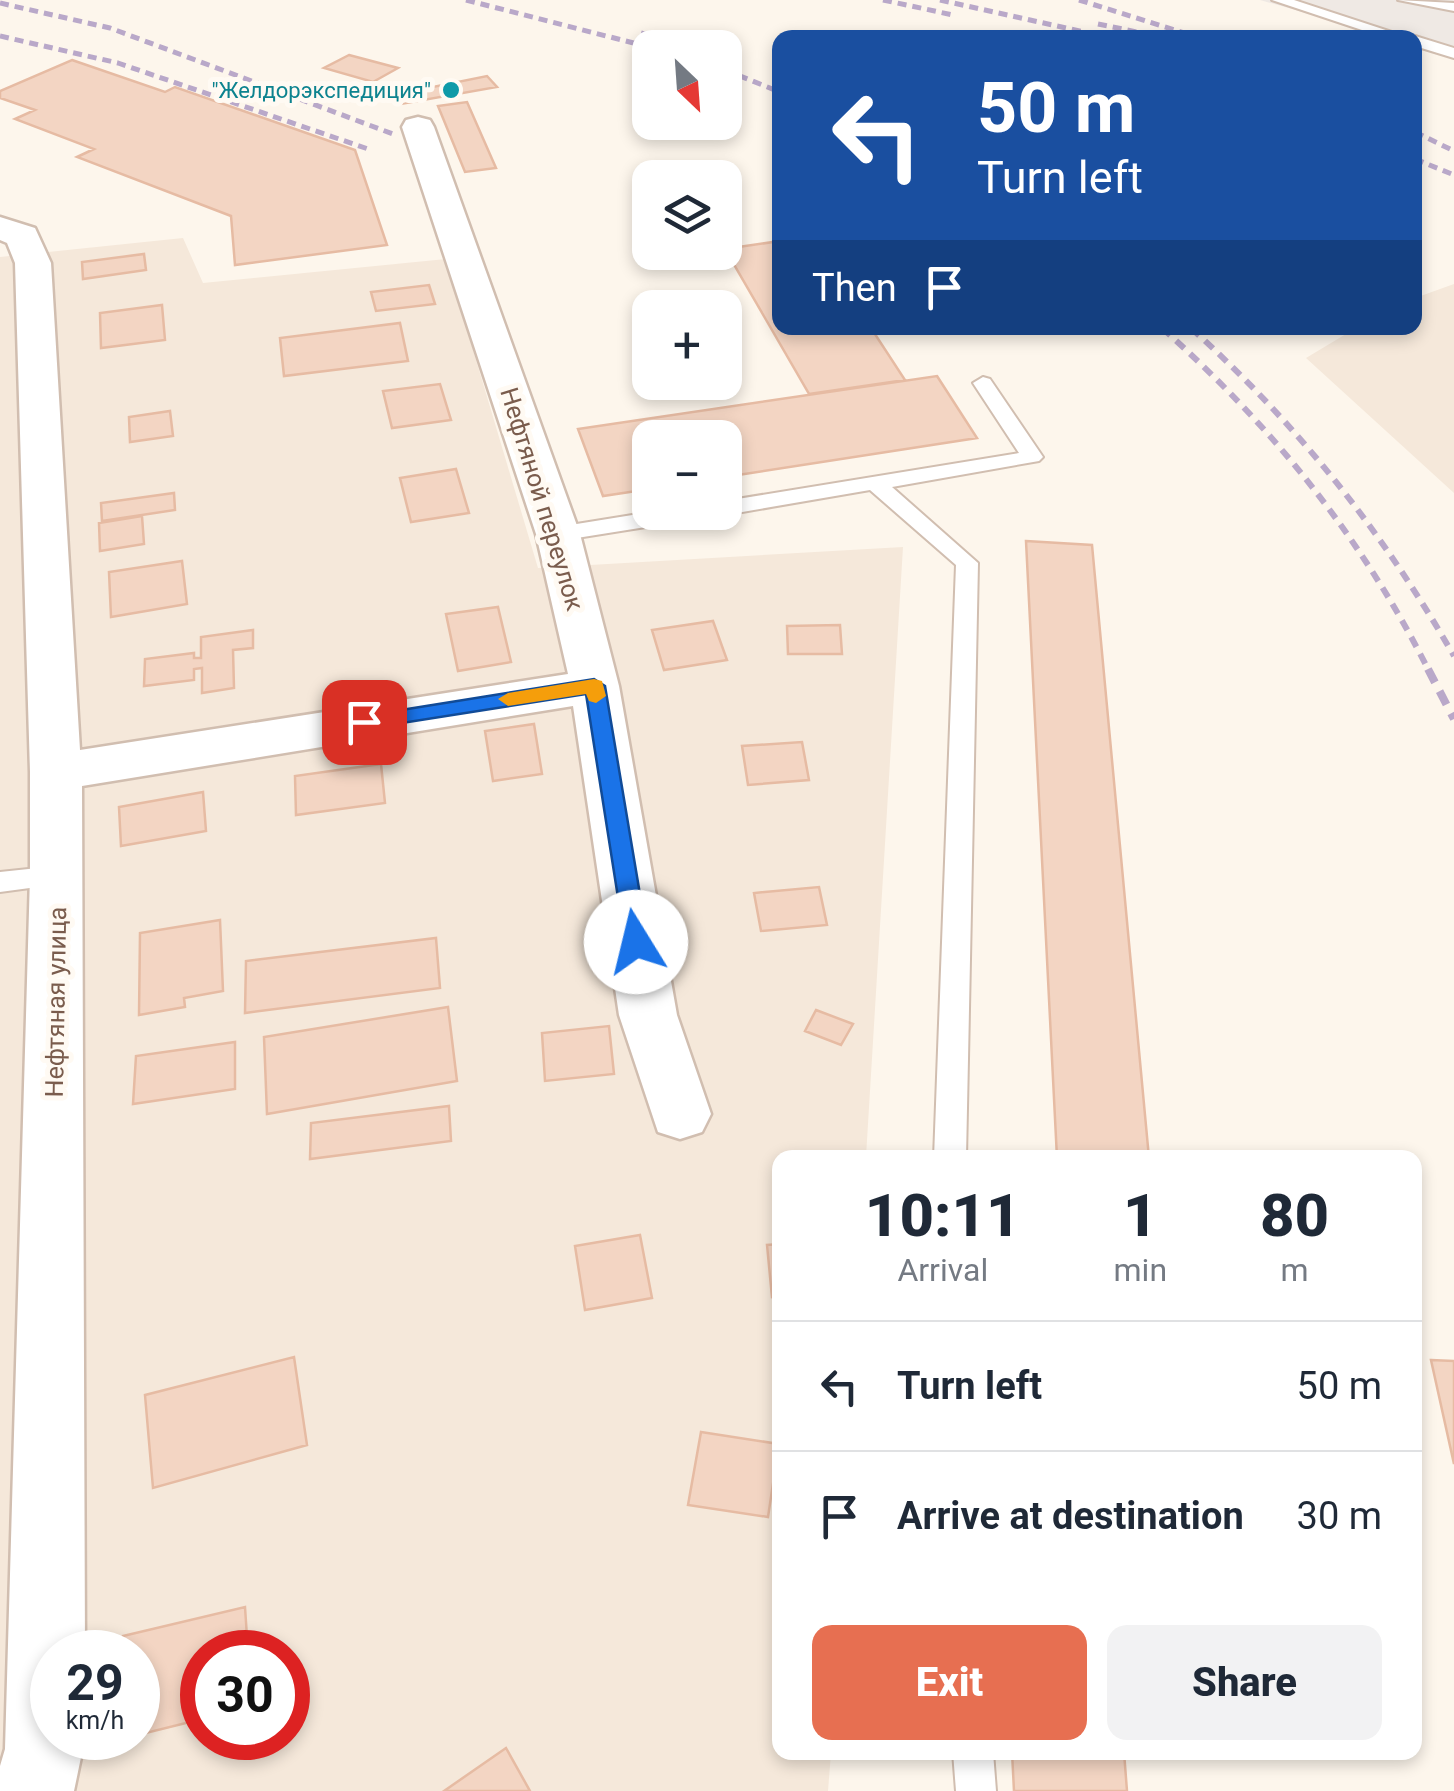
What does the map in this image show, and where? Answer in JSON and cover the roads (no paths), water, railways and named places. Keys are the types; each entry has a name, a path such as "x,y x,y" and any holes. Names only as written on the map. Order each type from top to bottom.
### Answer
{"street":[{"name":"Нефтяной переулок","path":"418,127 558,534 594,686 648,1015 680,1114"},
{"name":"Нефтяная улица","path":"0,228 22,236 32,264 56,772 58,876 45,1749 32,1791"},
{"path":"56,772 594,686"}],"lane":[{"path":"1279,0 1377,30"},
{"path":"1405,0 1454,7"},
{"path":"1422,43 1454,53"},
{"path":"742,505 1032,457 983,383"},
{"path":"876,484 967,564 950,1150"},
{"path":"558,534 632,522"},
{"path":"0,882 58,876"},
{"path":"974,1760 976,1791"}],"railway":[{"path":"466,0 632,43"},
{"path":"883,0 953,15"},
{"path":"940,0 1075,30"},
{"path":"1079,0 1175,30"},
{"path":"0,3 110,28 393,134"},
{"path":"1098,24 1127,30"},
{"path":"0,36 118,63 371,150"},
{"path":"742,77 772,89"},
{"path":"1422,135 1454,151"},
{"path":"1422,162 1454,175"},
{"path":"1170,335 1241,405 1312,487 1375,575 1429,671"},
{"path":"1198,335 1267,402 1336,482 1398,566 1454,656"},
{"path":"1428,669 1454,719"}],"place":[{"name":"\"Желдорэкспедиция\"","path":"451,90"}]}
